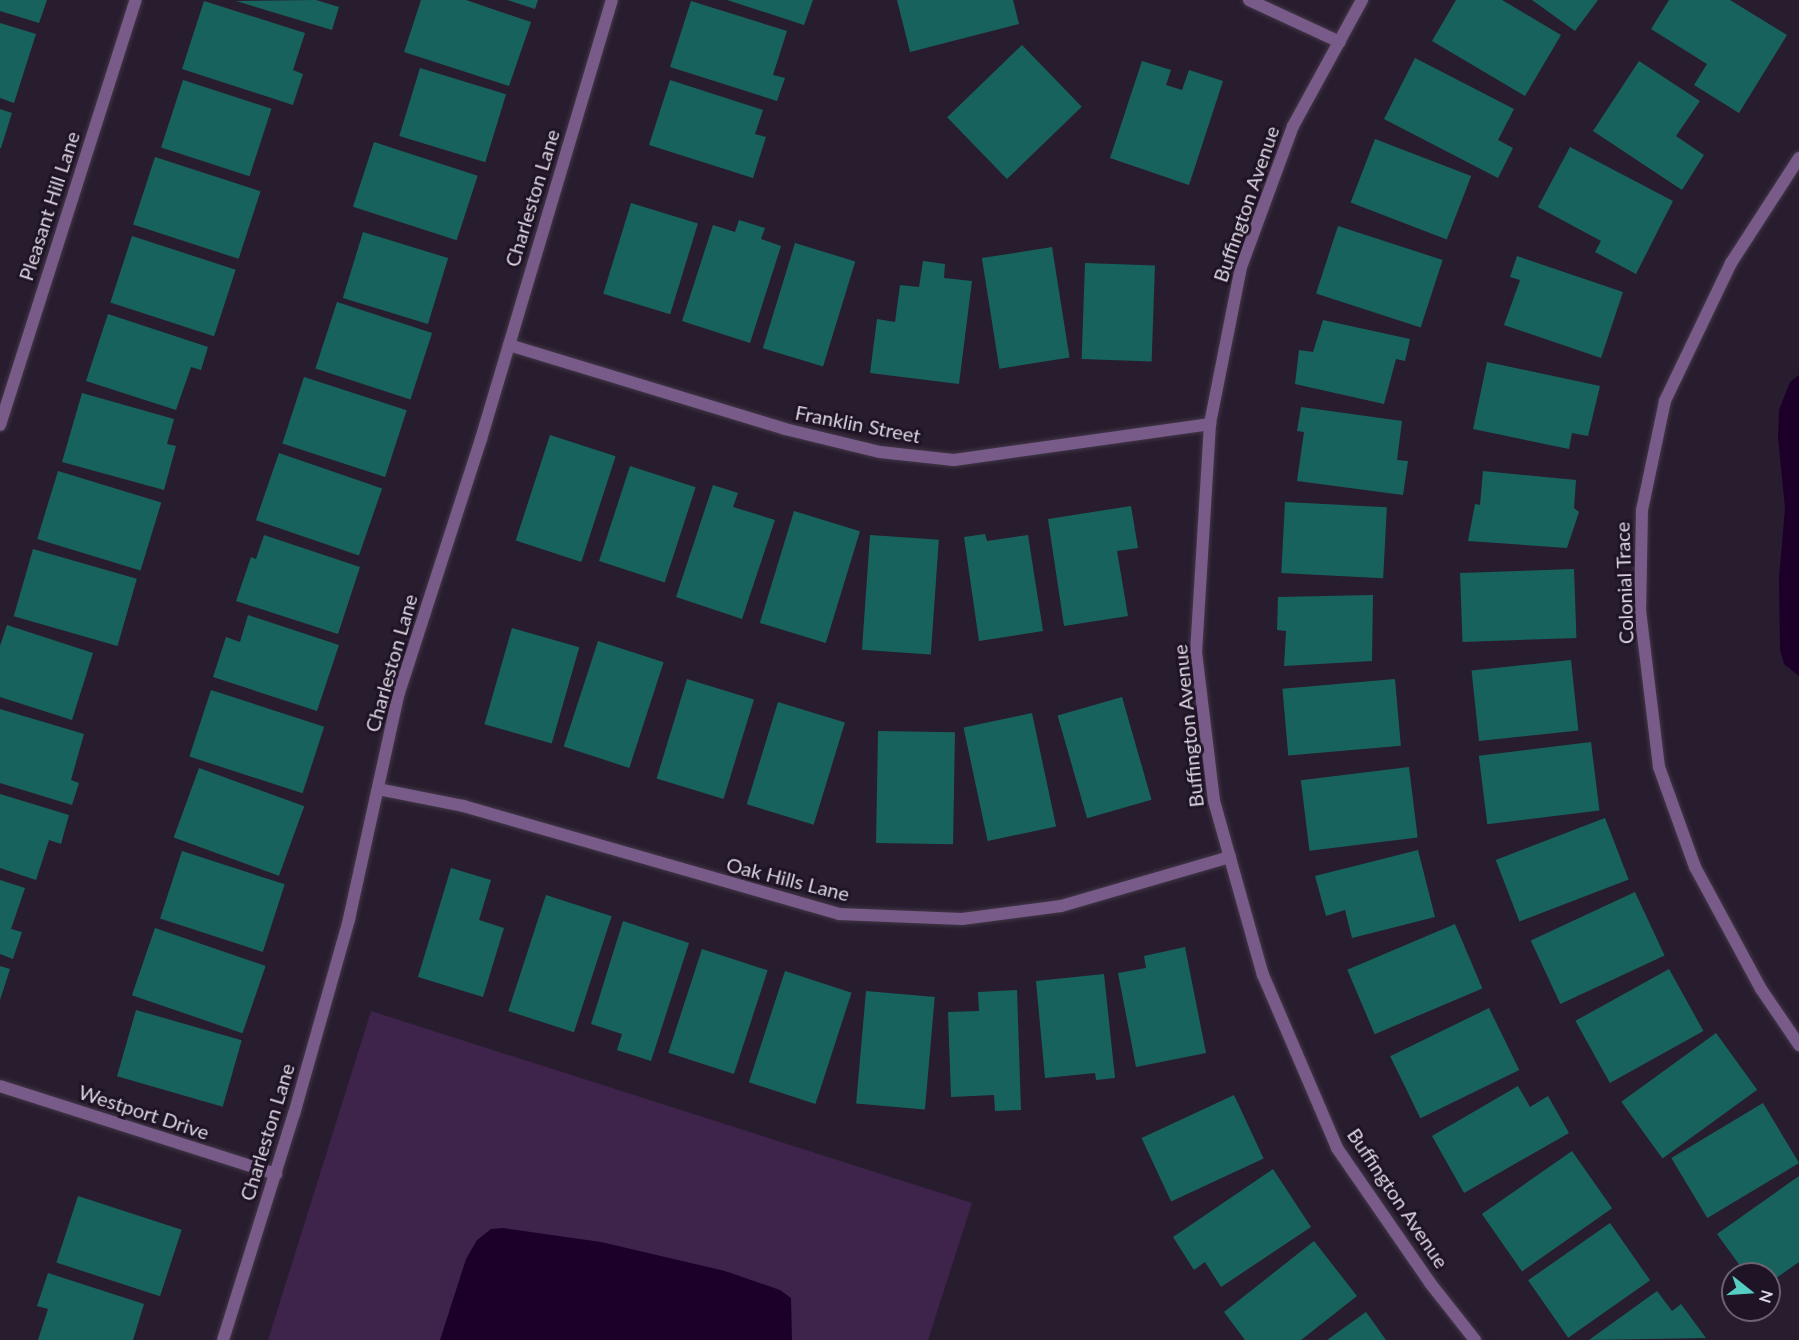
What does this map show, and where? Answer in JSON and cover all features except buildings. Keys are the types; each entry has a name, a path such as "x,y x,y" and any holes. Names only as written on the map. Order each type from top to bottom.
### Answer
{"street":[{"name":"Pleasant Hill Lane","path":"0,425 136,0"},
{"name":"Charleston Lane","path":"222,1340 276,1174 349,919 398,696 509,345 612,0"},
{"path":"1249,0 1340,42"},
{"name":"Buffington Avenue","path":"1362,0 1293,126 1241,267 1210,424 1196,652 1214,801 1263,975 1337,1148 1430,1283 1475,1340"},
{"name":"Colonial Trace","path":"1799,158 1731,263 1665,401 1642,510 1640,610 1659,767 1691,856 1761,989 1799,1045"},
{"name":"Franklin Street","path":"509,345 785,429 880,452 933,458 954,460 1210,424"},
{"name":"Oak Hills Lane","path":"378,789 463,806 839,914 962,919 1061,906 1230,857"},
{"name":"Westport Drive","path":"0,1086 276,1174"}],"shaded area":[{"path":"1799,375 1799,676 1784,664 1780,650 1779,578 1785,508 1778,438 1779,410 1790,382"},
{"path":"371,1011 972,1203 928,1340 268,1340"},
{"path":"503,1228 601,1242 725,1271 780,1290 791,1298 792,1340 440,1340 466,1259 477,1240 491,1229"}]}
